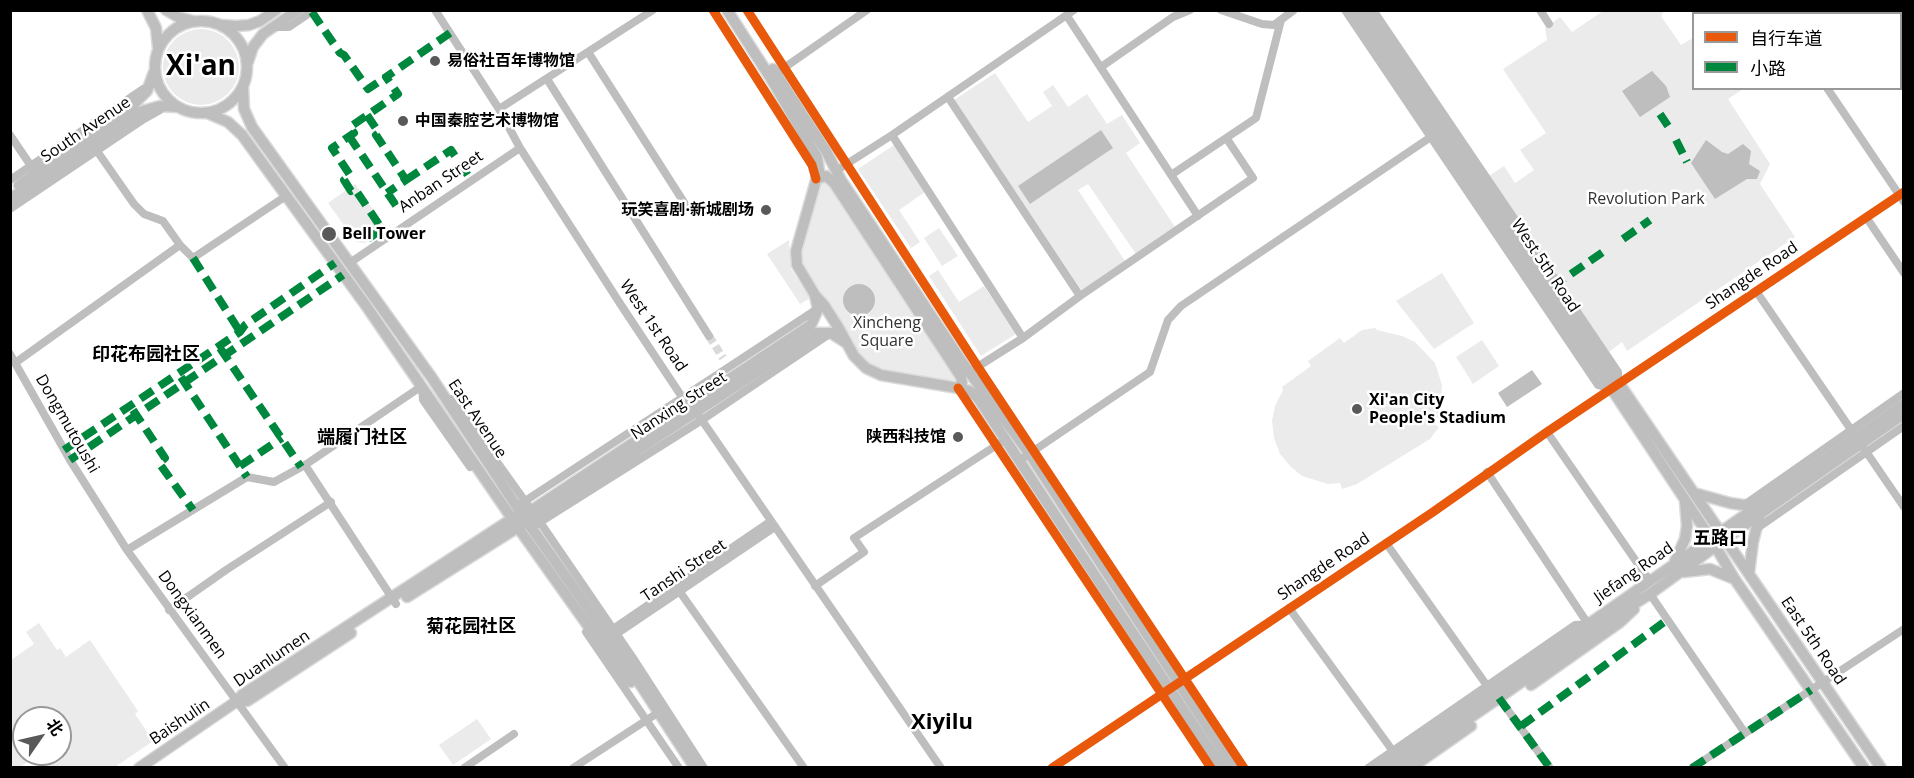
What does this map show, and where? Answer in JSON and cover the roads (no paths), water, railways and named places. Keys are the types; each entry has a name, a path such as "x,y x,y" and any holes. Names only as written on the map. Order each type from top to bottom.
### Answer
{"main road":[{"path":"147,10 157,34 158,48 153,72 156,80 162,92 171,102 183,110 195,113 222,108 230,103 243,87 247,65 256,42 272,27 297,10"},
{"path":"166,10 194,21 236,26 260,21 276,10"},
{"path":"728,10 777,73 817,157 819,170 796,259 799,271 824,305 846,344 866,368 881,375 958,388 970,391 978,398 1174,686 1234,768"},
{"path":"736,10 839,174 979,387 1032,452 1222,768"},
{"name":"West 5th Road","path":"1353,10 1440,130 1718,539"},
{"name":"West 5th Road","path":"1365,10 1440,130"},
{"path":"158,48 169,33 185,23 194,21"},
{"path":"216,23 229,29 238,39 245,51 247,65"},
{"name":"South Avenue","path":"10,190 34,169 134,104 147,91 153,72"},
{"name":"East Avenue","path":"243,87 244,109 252,127 432,378 521,519 688,768"},
{"name":"South Avenue","path":"10,199 139,112 155,106 170,106 183,110"},
{"name":"East Avenue","path":"207,112 223,119 238,130 422,386 521,519 611,634 653,715 695,768"},
{"path":"816,178 839,174"},
{"name":"Nanxing Street","path":"693,409 732,372 811,325 818,309 815,295"},
{"name":"Nanxing Street","path":"521,519 817,333 831,333 846,344"},
{"path":"958,388 967,369"},
{"name":"Jiefang Road","path":"1859,441 1904,404"},
{"name":"Jiefang Road","path":"1382,768 1401,762 1496,695 1649,580 1718,539 1859,441 1904,414"},
{"path":"1673,564 1685,540 1689,496 1744,505 1758,511 1749,573"},
{"name":"Duanlumen","path":"237,701 247,701 394,601 521,519"},
{"path":"1718,539 1734,578 1864,768"},
{"name":"Jiefang Road","path":"1496,695 1681,573 1718,539"},
{"name":"East 5th Road","path":"1718,539 1749,573 1881,768"},
{"path":"1681,573 1710,569 1734,578"},
{"path":"1401,762 1496,695 1590,644 1619,623 1650,594"},
{"path":"1577,643 1590,644"},
{"name":"Baishulin","path":"139,768 237,701"}],"street":[{"path":"140,10 157,34"},
{"path":"272,27 289,27 314,10"},
{"name":"West 1st Road","path":"435,10 499,109 520,148 693,409 941,768"},
{"path":"499,109 653,10"},
{"path":"713,10 813,165 816,178"},
{"path":"747,10 777,73 839,174 967,369 1032,452"},
{"path":"760,83 867,10"},
{"path":"1101,67 1171,14 1190,10"},
{"path":"1221,10 1262,24 1274,25 1294,10"},
{"path":"1345,10 1440,130"},
{"path":"1373,10 1440,130 1598,385 1614,386"},
{"path":"1540,10 1549,24"},
{"path":"839,174 1070,13 1101,67 1198,216"},
{"path":"1171,175 1256,118 1281,20"},
{"path":"1262,24 1275,41"},
{"path":"588,52 685,204"},
{"path":"547,79 709,336"},
{"path":"1828,90 1902,196"},
{"path":"948,97 1080,296"},
{"path":"10,209 150,115 170,106"},
{"path":"1020,460 1150,372 1168,320 1181,306 1440,130"},
{"path":"10,135 34,169 10,180"},
{"path":"892,135 1023,338"},
{"path":"967,369 1023,338 1080,296 1253,178 1227,139"},
{"name":"Anban Street","path":"351,262 520,148"},
{"path":"97,151 134,204 144,214 163,221 180,246 193,258 286,196"},
{"name":"Shangde Road","path":"1052,768 1614,386 1866,217 1902,196"},
{"path":"1866,217 1904,273"},
{"path":"13,358 180,246"},
{"path":"1756,291 1904,507"},
{"name":"Dongmutoushi","path":"13,358 99,508"},
{"path":"723,358 732,372"},
{"path":"127,550 247,477 274,482 305,465 422,386"},
{"path":"958,388 995,445 1174,686 1244,768"},
{"path":"1756,529 1859,441 1904,393"},
{"path":"521,519 693,409"},
{"path":"1744,505 1859,441 1904,426"},
{"path":"1546,432 1649,580"},
{"path":"815,586 864,552 854,538 1006,438"},
{"path":"305,465 394,601"},
{"path":"1487,472 1588,624"},
{"path":"169,610 331,502"},
{"name":"Dongxianmen","path":"99,508 169,610 285,768"},
{"name":"Tanshi Street","path":"611,634 680,592 773,524"},
{"name":"Tanshi Street","path":"611,634 773,524"},
{"path":"1386,543 1550,768"},
{"path":"680,592 804,768"},
{"path":"1650,594 1745,733"},
{"path":"1289,608 1401,762 1368,768"},
{"path":"1692,768 1904,629"},
{"path":"611,634 704,768"},
{"path":"1174,686 1210,768"},
{"path":"573,768 585,764 653,715 679,768"},
{"path":"464,768 514,734"}],"tunnel":[{"path":"709,336 723,358"}],"place":[{"name":"易俗社百年博物馆","path":"435,61"},
{"name":"中国秦腔艺术博物馆","path":"403,121"},
{"name":"玩笑喜剧·新城剧场","path":"766,210"},
{"name":"Bell Tower","path":"329,234"},
{"name":"Xi'an City People's Stadium","path":"1357,409"},
{"name":"陕西科技馆","path":"958,437"}],"district":[{"name":"Xi'an","path":"201,67"},
{"name":"印花布园社区","path":"146,355"},
{"name":"端履门社区","path":"362,438"},
{"name":"五路口","path":"1720,539"},
{"name":"菊花园社区","path":"471,627"},
{"name":"Xiyilu","path":"942,723"}],"park label":[{"name":"Revolution Park","path":"1646,199"},
{"name":"Xincheng Square","path":"887,332"}]}
